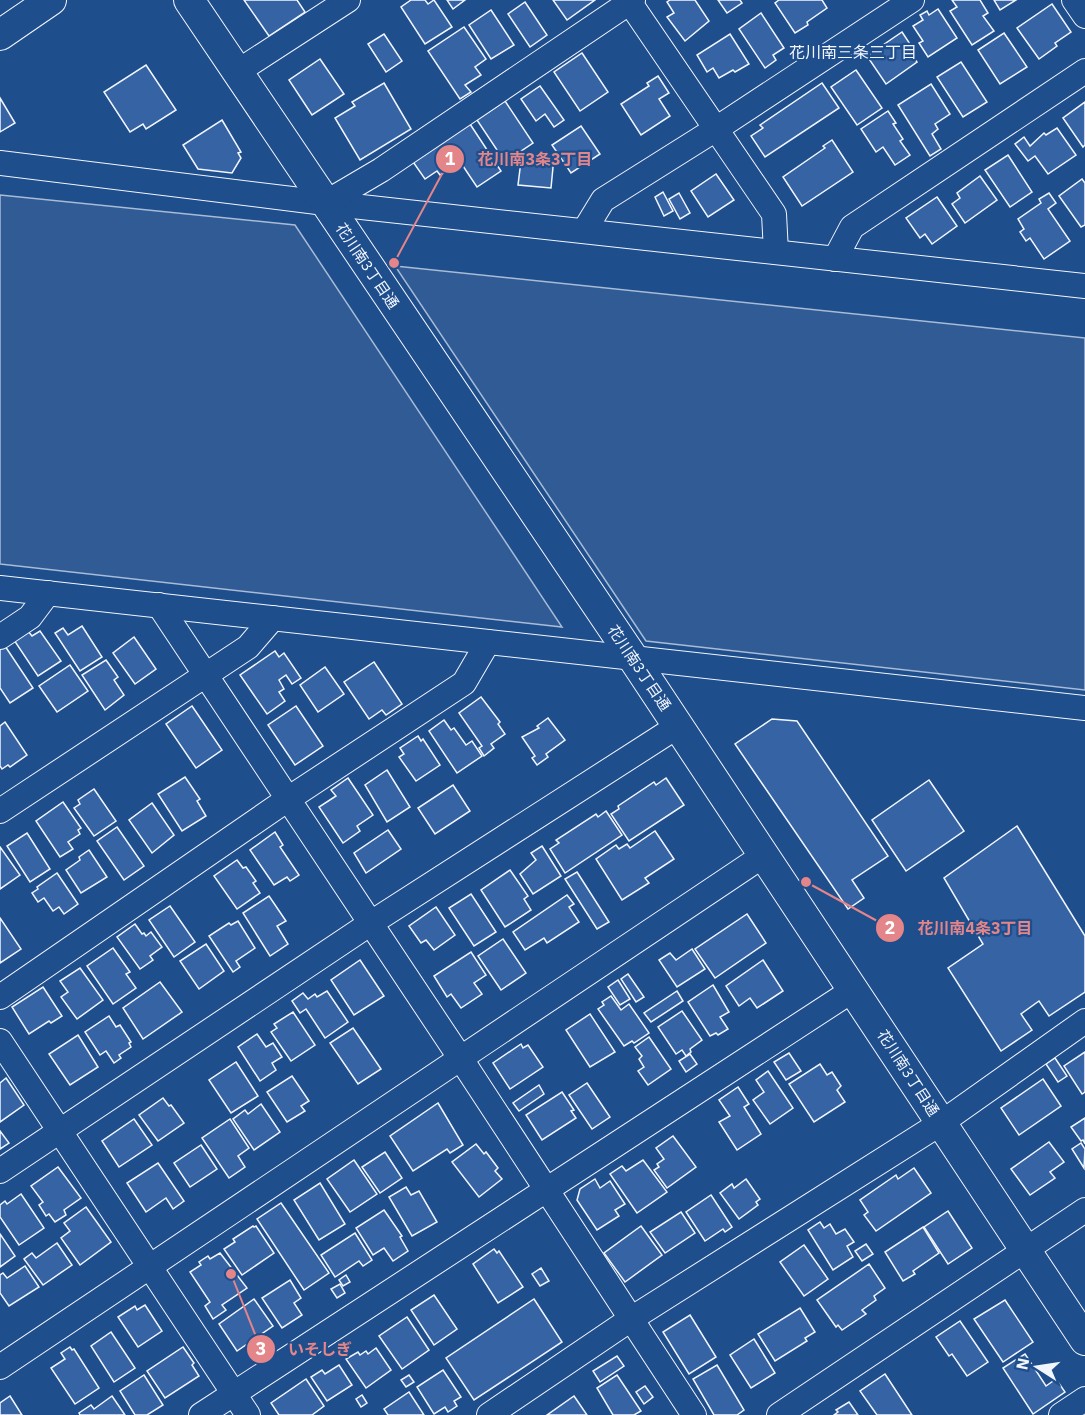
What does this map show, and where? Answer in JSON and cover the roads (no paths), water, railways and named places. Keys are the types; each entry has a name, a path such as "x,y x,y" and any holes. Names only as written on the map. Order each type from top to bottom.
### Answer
{"street":[{"path":"0,35 51,0"},
{"name":"花川南3丁目通","path":"189,0 633,658 1085,1340"},
{"path":"237,72 348,0"},
{"path":"584,231 603,200 912,0"},
{"path":"1074,0 1085,16"},
{"path":"325,203 381,170 630,1 774,214 776,252"},
{"path":"835,259 852,227 1085,71"},
{"path":"0,163 325,203 835,259 1082,280"},
{"path":"0,588 1085,708"},
{"path":"0,637 30,617 48,593"},
{"path":"159,605 694,1415"},
{"path":"0,811 248,647 273,618"},
{"path":"0,997 288,799 464,683 488,642"},
{"path":"0,1171 371,923 678,726"},
{"path":"0,1367 764,855"},
{"path":"201,1415 548,1191 853,990"},
{"path":"489,1415 631,1319 941,1123 1085,1021"},
{"path":"0,1041 248,1415"},
{"path":"779,1415 1085,1210"},
{"path":"1061,1415 1085,1399"}],"place":[{"name":"花川南3条3丁目","path":"394,263"},
{"name":"花川南4条3丁目","path":"806,882"},
{"name":"いそしぎ","path":"231,1274"}],"district":[{"name":"花川南三条三丁目","path":"853,52"}]}
